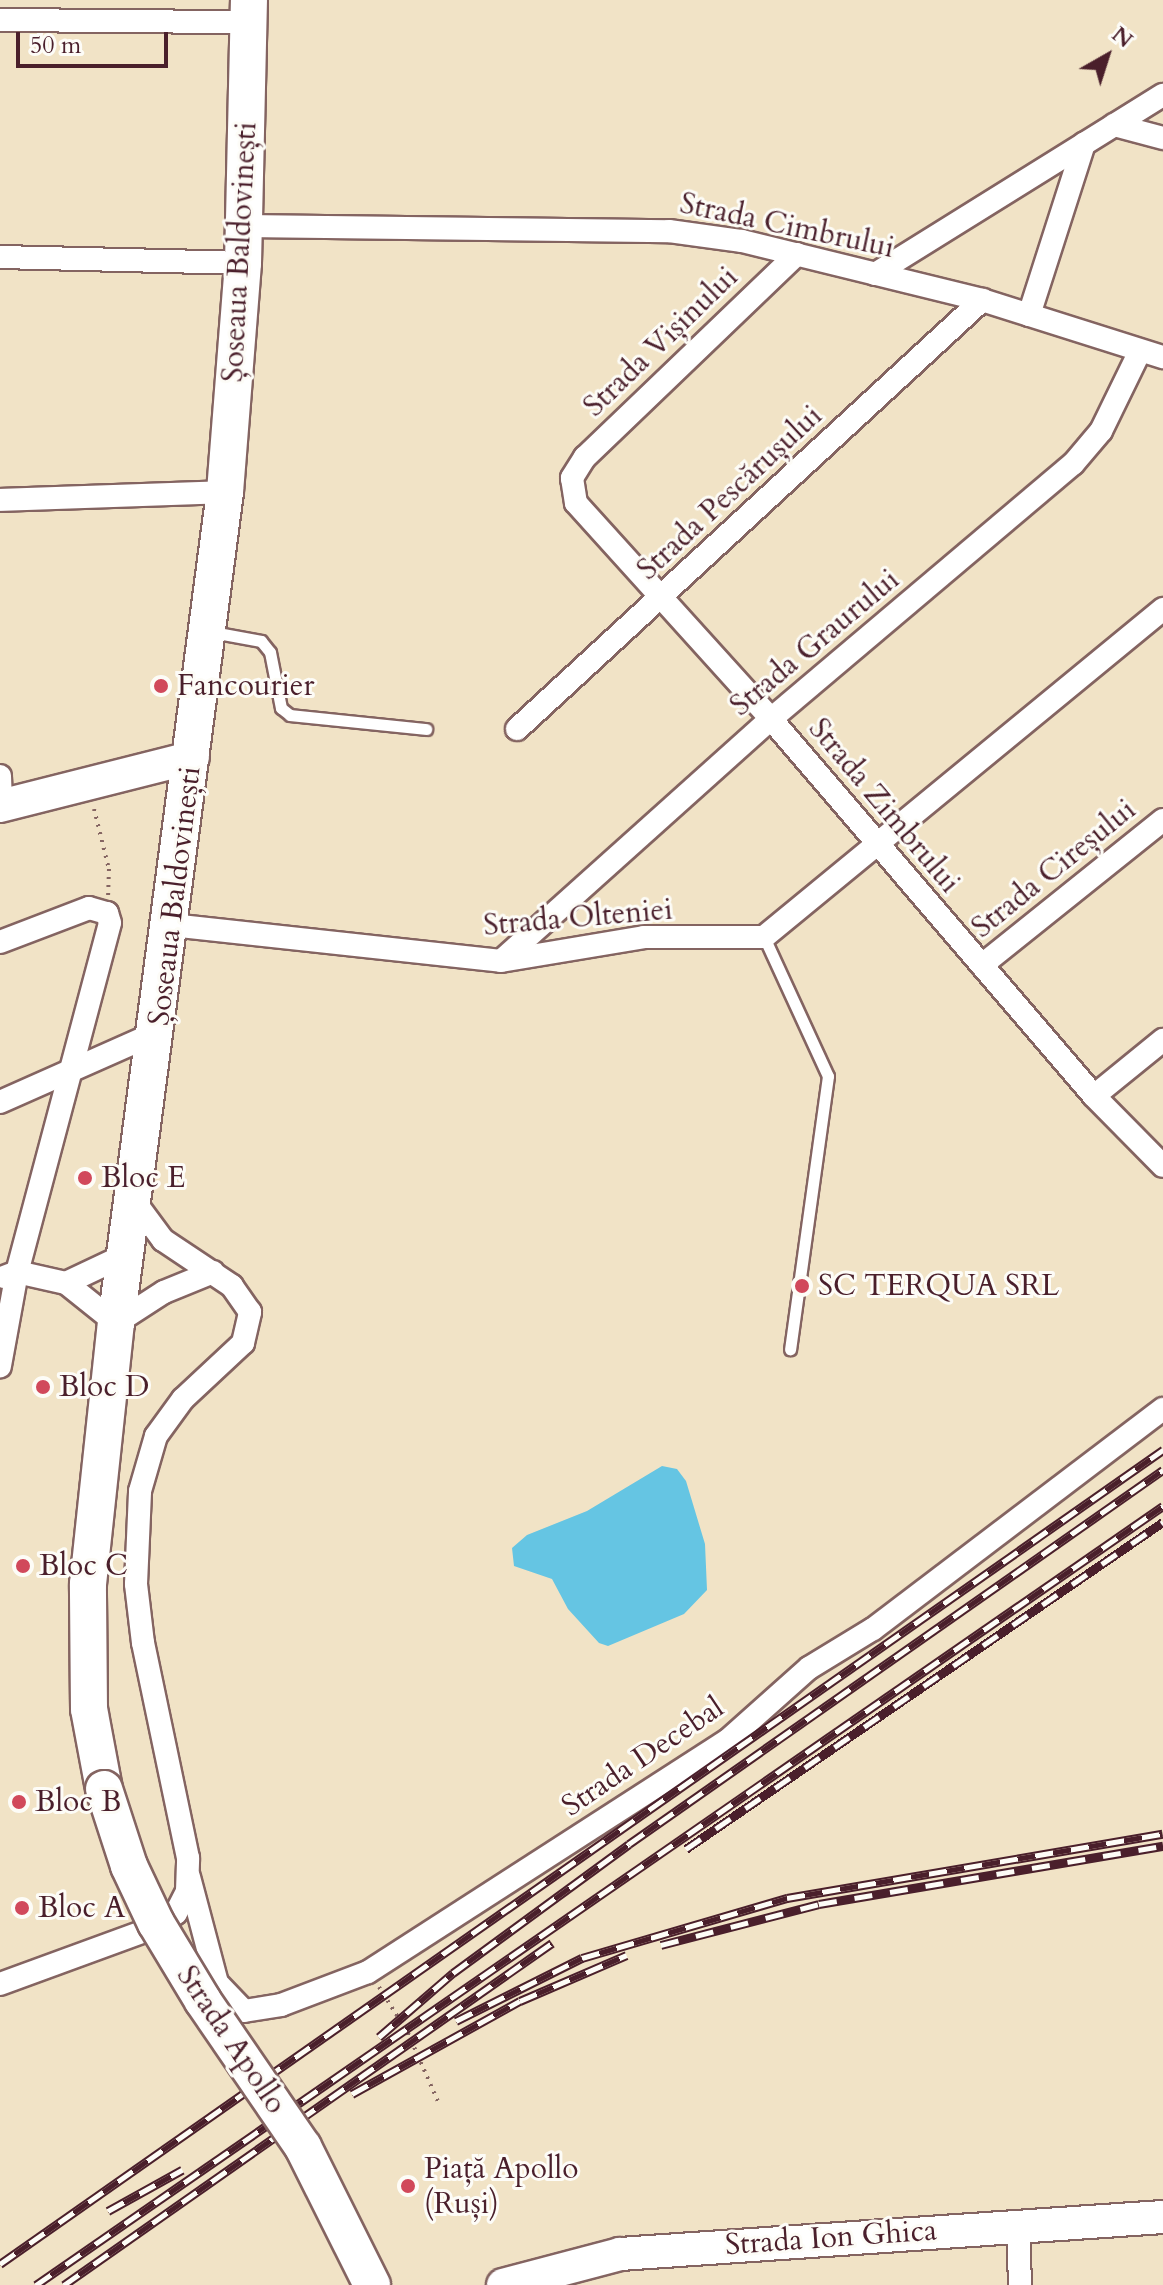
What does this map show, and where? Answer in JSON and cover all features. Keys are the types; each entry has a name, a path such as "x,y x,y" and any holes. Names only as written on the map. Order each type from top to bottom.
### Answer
{"main road":[{"name":"Șoseaua Baldovinești","path":"104,1789 89,1709 86,1625 116,1323 158,1032 225,492 245,226 248,11"},
{"name":"Strada Apollo","path":"104,1789 147,1905 203,2001 303,2147 372,2285"}],"street":[{"path":"0,20 248,11"},
{"path":"875,274 1163,95"},
{"path":"1114,125 1163,138"},
{"path":"1029,315 1084,144"},
{"name":"Strada Cimbrului","path":"245,226 669,231 797,254 982,300 1163,357"},
{"name":"Strada Vișinului","path":"572,478 585,457 797,254"},
{"path":"0,257 243,263"},
{"name":"Strada Pescărușului","path":"517,729 982,300"},
{"name":"Strada Graurului","path":"501,961 771,719 1073,464 1101,431 1140,351"},
{"name":"Strada Zimbrului","path":"572,478 576,503 771,719 1094,1096 1163,1166"},
{"path":"0,500 225,492"},
{"path":"764,937 1163,609"},
{"path":"0,776 0,805 193,757"},
{"name":"Strada Cireșului","path":"982,965 1163,820"},
{"path":"0,942 89,908 107,913 110,923 75,1070 62,1096 8,1275 0,1366"},
{"name":"Strada Olteniei","path":"171,925 501,961 644,937 764,937"},
{"path":"0,1102 158,1032"},
{"path":"1094,1096 1163,1040"},
{"name":"Strada Decebal","path":"135,1202 163,1240 213,1272 242,1296 250,1327 243,1343 183,1399 156,1436 137,1524 143,1643 189,1877 217,1983 244,2011 281,2005 368,1972 727,1741 809,1668 873,1629 1163,1409"},
{"path":"66,1283 127,1254"},
{"path":"8,1275 66,1283 116,1323 164,1292 213,1272"},
{"path":"0,1984 161,1925 183,1903 189,1877"},
{"name":"Strada Ion Ghica","path":"503,2285 620,2254 1018,2224 1163,2217"},
{"path":"1018,2224 1020,2285"}],"lane":[{"path":"208,631 261,641 270,652 281,708 290,715 426,729"},
{"path":"764,937 828,1076 790,1349"}],"path":[{"path":"87,784 109,869 107,913"},
{"path":"368,1972 408,2033 439,2104"}],"water":[{"path":"662,1466 677,1469 686,1481 705,1544 707,1590 684,1614 608,1646 599,1643 568,1609 552,1579 514,1566 512,1548 527,1535 587,1511"}],"railway":[{"path":"0,2264 1163,1450"},
{"path":"379,2037 453,1973 629,1844 1163,1470"},
{"path":"36,2285 1163,1506"},
{"path":"686,1849 1163,1522"},
{"path":"456,2021 582,1958 787,1898 1163,1834"},
{"path":"661,1945 819,1904 1163,1846"},
{"path":"64,2285 552,1943"},
{"path":"352,2094 520,2001 627,1955"},
{"path":"108,2211 182,2170"}],"place":[{"name":"Fancourier","path":"161,686"},
{"name":"Bloc E","path":"85,1178"},
{"name":"SC TERQUA SRL","path":"802,1286"},
{"name":"Bloc D","path":"43,1387"},
{"name":"Bloc C","path":"23,1566"},
{"name":"Bloc B","path":"19,1802"},
{"name":"Bloc A","path":"22,1908"},
{"name":"Piață Apollo (Ruși)","path":"408,2186"}]}
